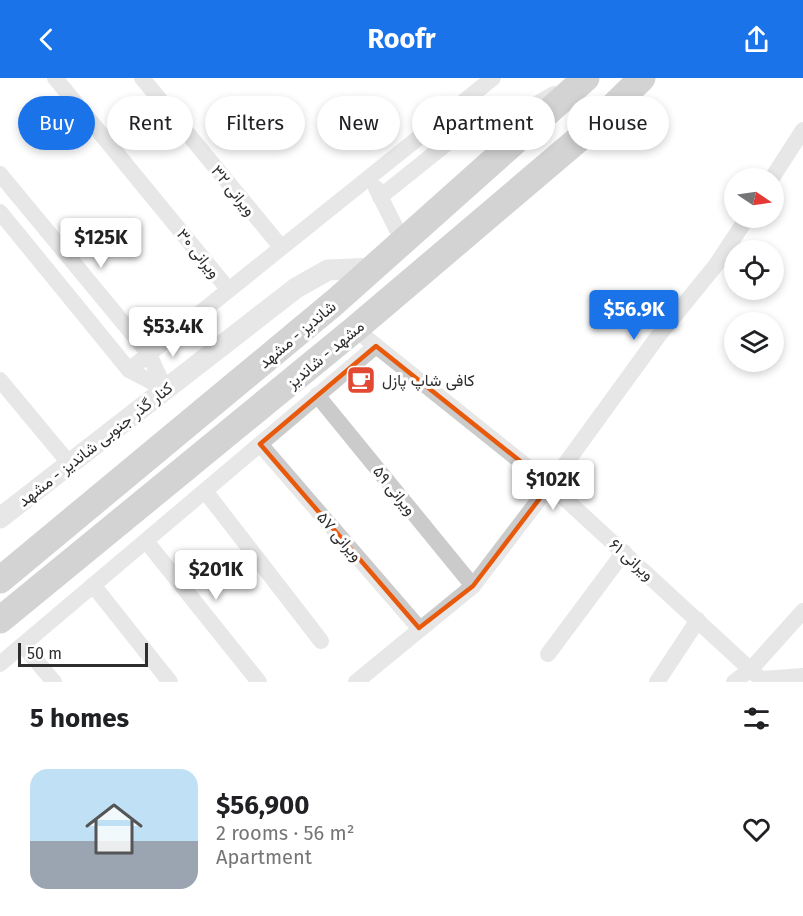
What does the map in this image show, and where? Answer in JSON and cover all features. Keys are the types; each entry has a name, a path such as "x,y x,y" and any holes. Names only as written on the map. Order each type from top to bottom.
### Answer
{"highway":[{"name":"شاندیز - مشهد","path":"0,580 374,268 586,78"},
{"name":"مشهد - شاندیز","path":"0,620 356,329 587,132 642,78"}],"street":[{"name":"ویرانی ۳۰","path":"55,78 228,289"},
{"name":"ویرانی ۳۲","path":"142,78 280,247"},
{"path":"129,370 494,78"},
{"path":"380,197 455,137 510,119 548,99 576,78"},
{"path":"778,168 803,130"},
{"path":"0,174 149,354 165,388"},
{"path":"370,177 403,242"},
{"path":"0,212 129,370 165,388"},
{"path":"356,682 473,586 659,335 716,265 740,228"},
{"name":"کنار گذر جنوبی شاندیز - مشهد","path":"0,518 296,288 328,270 374,268"},
{"name":"ویرانی ۶۱","path":"356,329 550,485 759,677"},
{"path":"0,664 376,346"},
{"path":"0,380 69,463"},
{"name":"ویرانی ۵۹","path":"318,395 473,586"},
{"name":"ویرانی ۵۷","path":"260,444 419,628"},
{"path":"205,491 321,641"},
{"path":"146,541 259,682"},
{"path":"548,654 624,552"},
{"path":"93,585 170,682"},
{"path":"759,677 803,611"},
{"path":"657,682 698,620"},
{"path":"23,645 54,682"},
{"path":"734,682 759,677 803,676"}],"highlighted area":[{"path":"376,346 550,485 473,586 419,628 260,444"}],"place":[{"name":"کافی شاپ پازل","path":"361,380"}]}
